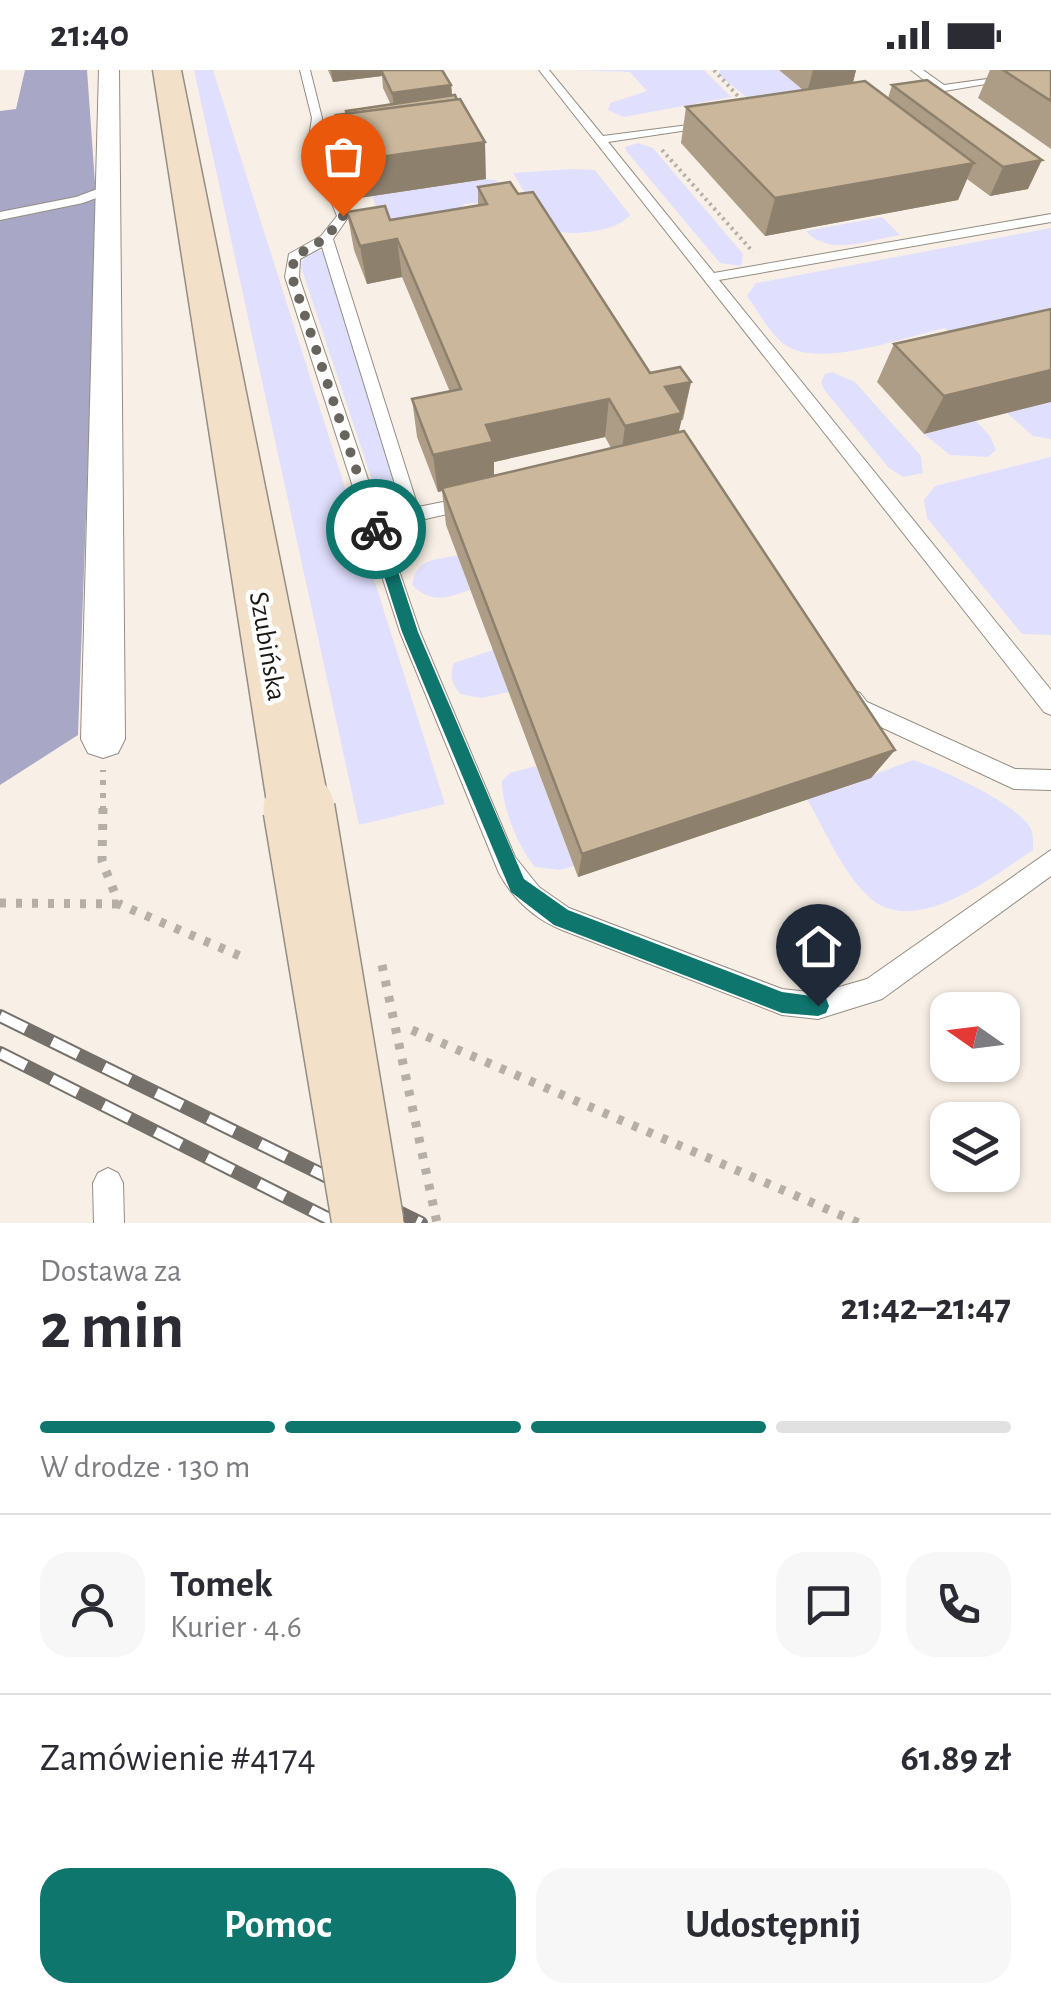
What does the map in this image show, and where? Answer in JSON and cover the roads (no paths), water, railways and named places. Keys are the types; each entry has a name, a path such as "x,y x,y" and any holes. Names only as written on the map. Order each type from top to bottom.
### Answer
{"main road":[{"name":"Szubińska","path":"166,70 299,809 368,1223"}],"street":[{"path":"103,739 109,70"}],"lane":[{"path":"305,70 316,118 314,144 343,216 326,238 294,257 292,277 410,632 518,886 562,918 782,1002 818,1006 873,990 1051,862"},
{"path":"544,70 1051,706"},
{"path":"916,70 943,89"},
{"path":"908,94 1051,70"},
{"path":"600,140 758,116"},
{"path":"0,216 79,200 108,189"},
{"path":"710,278 1051,218"},
{"path":"326,238 412,515 486,499"},
{"path":"838,676 860,708 1014,779 1051,780"},
{"path":"108,1184 109,1223"}],"railway":[{"path":"0,1016 421,1223"},
{"path":"0,1053 337,1223"}]}
